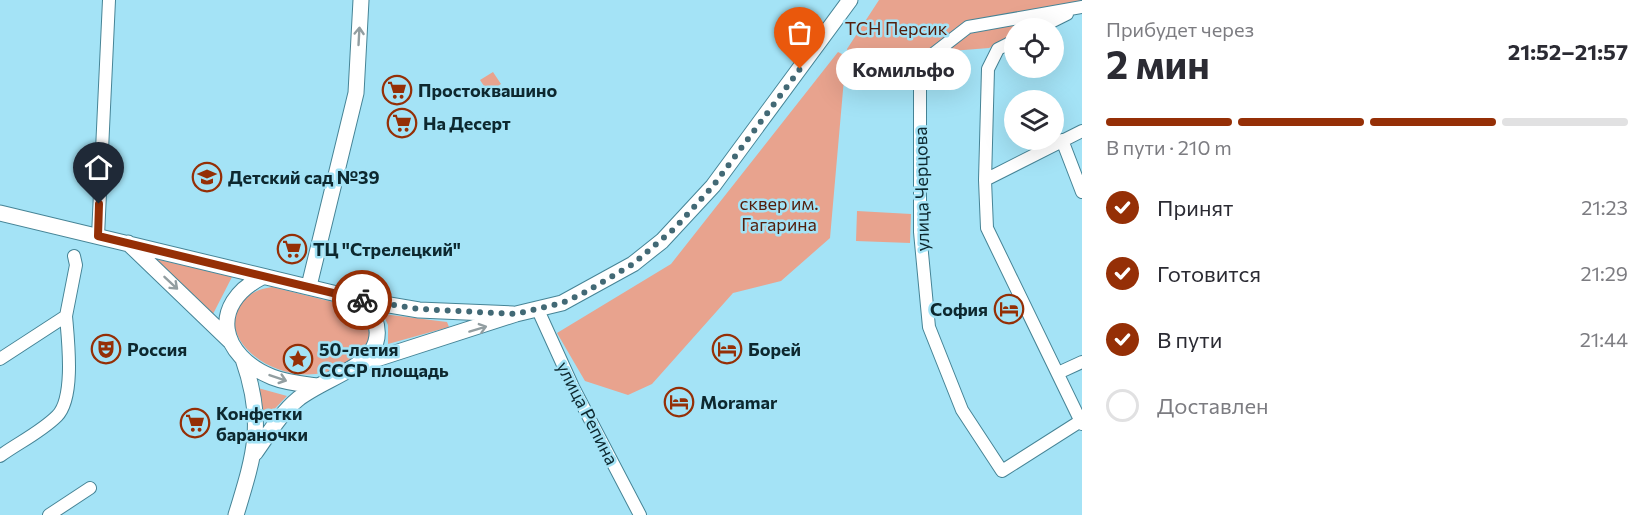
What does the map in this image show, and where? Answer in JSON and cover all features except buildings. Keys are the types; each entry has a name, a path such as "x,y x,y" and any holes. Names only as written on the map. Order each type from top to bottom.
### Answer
{"main road":[{"path":"309,286 356,93 361,0"},
{"path":"236,515 255,453 282,415 318,386 361,364 516,314 538,310 582,294 633,264 662,241 713,186 850,0"},
{"path":"0,213 366,301 419,309 516,314"},
{"path":"128,243 232,344 243,359 253,387 255,453"},
{"path":"232,344 226,322 231,302 246,285 262,277"},
{"path":"361,364 373,351 378,334 376,316 366,301"},
{"path":"243,359 272,377 318,386"}],"street":[{"path":"98,236 109,0"},
{"path":"1059,18 1079,8"},
{"name":"улица Черцова","path":"1079,8 990,21 968,27 928,58 920,76 920,232 929,327 962,410 1002,471 1081,423"},
{"path":"1004,46 998,49 988,69 985,180 987,228 1081,423"},
{"path":"1064,139 1082,131"},
{"path":"1064,145 1082,192"},
{"path":"985,180 1043,150"},
{"path":"0,456 50,421 64,406 70,354 66,316 76,265 74,256"},
{"name":"улица Репина","path":"538,310 573,387 640,515"},
{"path":"0,359 66,316"},
{"path":"1058,374 1082,362"},
{"path":"49,515 90,488"}],"green space":[{"name":"ТСН Персик","path":"879,0 1082,0 1049,18 1004,18 1004,41 989,48 851,59 847,49"},
{"name":"сквер им. Гагарина","path":"838,52 846,56 830,238 781,281 733,293 652,384 628,395 585,381 557,333 671,264"},
{"path":"493,72 501,84 488,92 480,80"},
{"path":"857,211 911,214 910,243 856,241"},
{"path":"156,259 232,277 213,314"},
{"path":"272,287 353,307 367,320 370,340 348,362 323,373 297,374 272,367 252,354 239,338 234,320 244,300 255,292"},
{"path":"383,314 447,322 449,327 388,344 388,325"},
{"path":"258,388 287,396 259,425"}],"way so far":[{"path":"362,300 450,312 481,311 516,314 562,303 582,294 633,264 675,228 713,186 800,69"}],"place":[{"name":"Комильфо","path":"800,69"},
{"name":"Простоквашино","path":"397,90"},
{"name":"На Десерт","path":"402,123"},
{"name":"Детский сад №39","path":"207,177"},
{"name":"ТЦ \"Стрелецкий\"","path":"292,249"},
{"name":"София","path":"1009,309"},
{"name":"Россия","path":"106,349"},
{"name":"Борей","path":"727,349"},
{"name":"50-летия СССР площадь","path":"298,359"},
{"name":"Moramar","path":"679,402"},
{"name":"Конфетки бараночки","path":"195,423"}],"route":[{"path":"99,204 98,236 362,300"}]}
